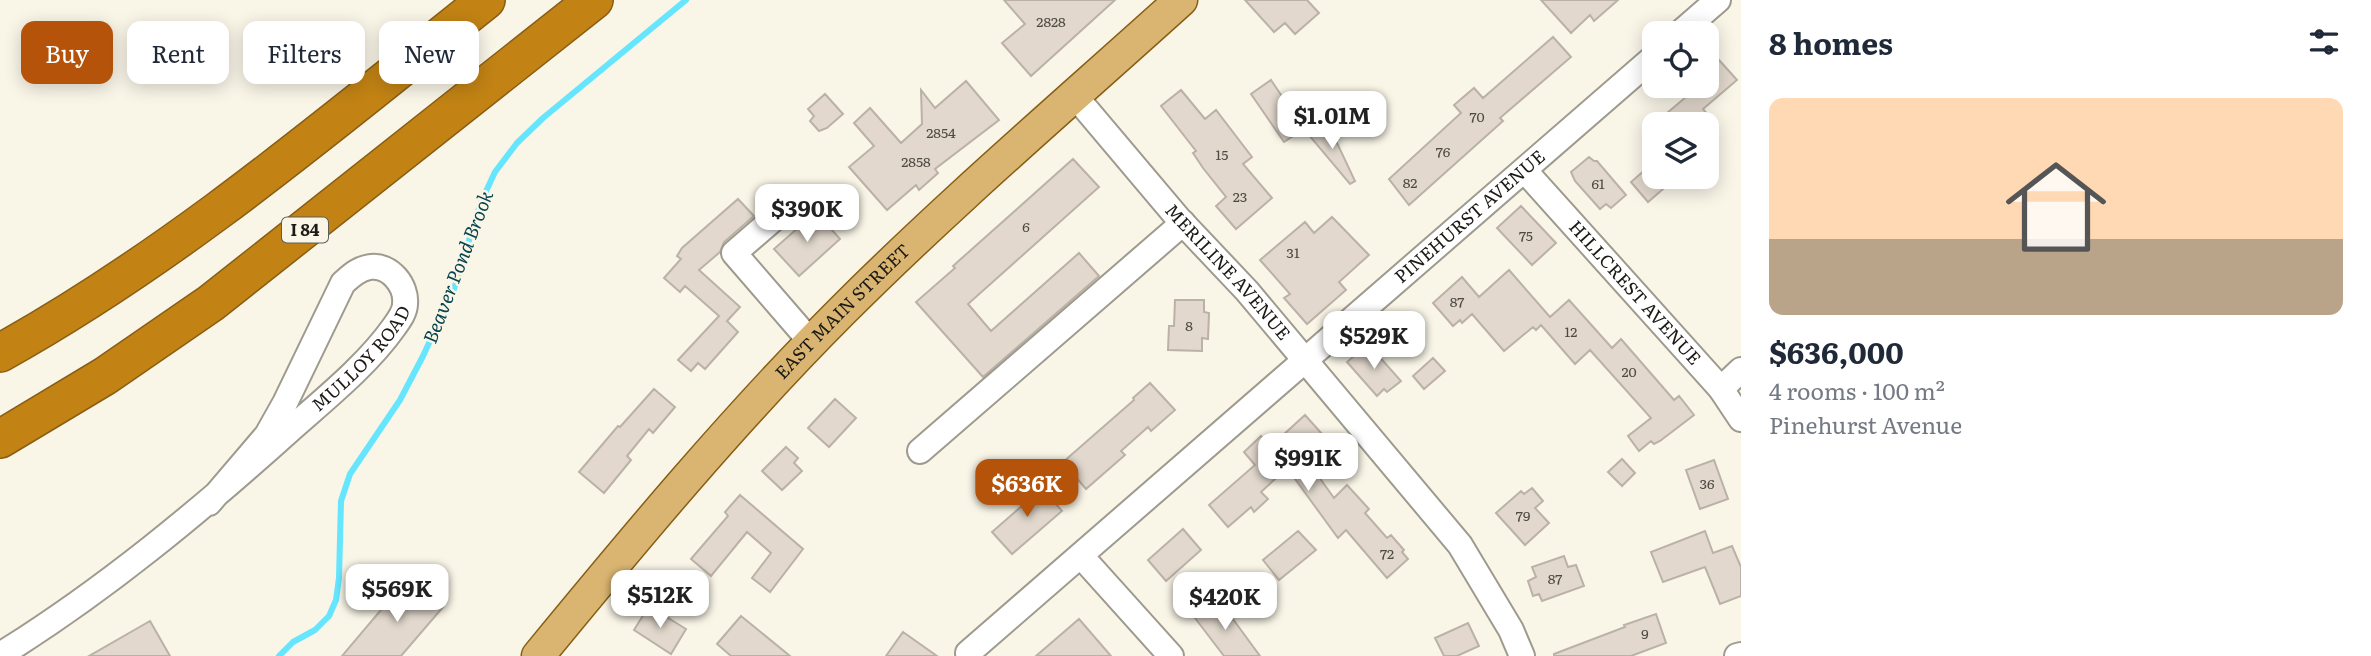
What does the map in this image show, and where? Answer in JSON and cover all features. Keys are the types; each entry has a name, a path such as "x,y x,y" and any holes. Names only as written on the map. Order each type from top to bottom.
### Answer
{"highway":[{"path":"0,353 81,306 193,231 486,0"},
{"name":"I 84","path":"0,439 106,376 212,303 594,0"}],"main road":[{"name":"EAST MAIN STREET","path":"552,638 811,342 906,248 1181,0"}],"street":[{"path":"1694,21 1718,0"},
{"name":"PINEHURST AVENUE","path":"968,653 1642,68"},
{"name":"MERILINE AVENUE","path":"1075,96 1183,223 1247,291 1460,545 1511,630 1522,656"},
{"name":"HILLCREST AVENUE","path":"1525,171 1721,389 1741,419"},
{"path":"784,211 734,253 811,342"},
{"path":"920,451 1183,223"},
{"name":"MULLOY ROAD","path":"0,655 128,565 209,503 345,379 387,337 405,307 405,294 400,281 387,271 372,266 357,271 343,284 267,435 209,503"},
{"path":"1721,389 1741,370"},
{"path":"1081,556 1171,656"}],"building":[{"path":"1004,0 1115,0 1031,76 1002,43 1025,24"},
{"path":"1245,0 1307,0 1319,13 1295,34 1285,23 1274,32"},
{"path":"1541,0 1618,0 1594,21 1590,15 1571,33"},
{"path":"1553,37 1571,57 1500,118 1503,121 1409,205 1389,179 1461,113 1454,105 1474,88 1483,98"},
{"path":"1719,60 1737,80 1719,95"},
{"path":"1271,80 1304,129 1284,142 1251,94"},
{"path":"966,81 999,120 935,169 938,173 919,190 916,185 887,210 849,167 874,146 854,123 870,108 901,143 922,124 921,90 935,108"},
{"path":"1181,90 1205,119 1216,110 1252,157 1243,164 1272,198 1236,229 1216,206 1226,197 1193,153 1196,151 1161,106"},
{"path":"825,94 843,114 827,128 819,131 810,121 814,116 808,109"},
{"path":"1685,98 1716,98 1703,109 1706,112 1668,112"},
{"path":"1321,124 1337,143 1355,181 1350,184 1308,134"},
{"path":"1589,157 1597,161 1626,195 1611,208 1606,204 1600,209 1575,181 1571,172"},
{"path":"1073,159 1099,187 968,304 991,331 1079,253 1099,276 983,377 916,302"},
{"path":"1642,172 1642,189 1663,189 1648,202 1631,182"},
{"path":"738,199 754,216 724,242 720,252 699,270 740,307 727,321 738,332 705,369 698,363 691,371 678,360 719,316 685,286 680,292 664,278 681,259 677,256 682,248"},
{"path":"1521,206 1556,243 1532,265 1497,228"},
{"path":"816,212 840,239 799,276 774,249"},
{"path":"1332,217 1369,255 1339,282 1346,290 1307,324 1284,298 1290,294 1260,260 1305,222 1314,233"},
{"path":"1509,270 1550,317 1569,300 1612,348 1621,339 1674,400 1679,396 1694,415 1660,441 1654,444 1651,441 1639,451 1628,436 1651,418 1590,350 1575,364 1541,325 1536,330 1533,327 1504,351 1472,314 1462,323 1460,320 1453,326 1433,303 1462,277 1479,297"},
{"path":"1175,300 1204,300 1204,312 1209,313 1208,339 1202,338 1202,351 1168,350 1169,326 1174,326"},
{"path":"1368,344 1401,381 1387,392 1384,389 1377,396 1347,362"},
{"path":"1433,358 1445,371 1424,389 1413,376"},
{"path":"1150,383 1175,410 1151,431 1148,427 1121,451 1125,455 1086,489 1063,462"},
{"path":"654,389 675,407 653,433 649,429 627,456 631,460 604,493 579,472"},
{"path":"835,399 856,418 829,447 808,428"},
{"path":"1305,415 1331,444 1309,463 1334,498 1347,485 1369,509 1365,513 1387,538 1391,535 1404,550 1402,552 1408,559 1387,578 1346,530 1338,538 1287,468 1261,492 1268,499 1254,512 1251,507 1228,527 1209,505 1255,465 1244,452 1261,436 1271,446"},
{"path":"786,447 798,458 794,463 802,471 782,490 762,471"},
{"path":"1622,459 1635,473 1622,486 1608,472"},
{"path":"1714,460 1728,499 1700,509 1686,470"},
{"path":"1030,485 1036,493 1042,488 1062,511 1012,554 992,532 1023,505 1016,498"},
{"path":"1532,488 1543,501 1535,508 1549,523 1525,545 1496,513 1521,491 1524,494"},
{"path":"740,495 803,549 770,592 752,578 771,553 747,532 711,576 691,559 728,516 725,512"},
{"path":"1183,529 1201,550 1166,581 1148,560"},
{"path":"1298,531 1316,550 1279,580 1263,560"},
{"path":"1705,531 1713,553 1732,546 1741,567 1741,596 1720,604 1705,567 1663,582 1651,552"},
{"path":"1564,556 1568,567 1576,565 1584,586 1542,601 1539,594 1533,596 1528,581 1536,577 1532,567"},
{"path":"408,578 443,607 401,656 342,656"},
{"path":"1219,600 1260,656 1224,656 1195,618"},
{"path":"649,606 686,629 671,654 634,630"},
{"path":"1656,614 1666,643 1631,656 1554,656 1625,627 1624,625"},
{"path":"741,616 790,656 731,656 717,644"},
{"path":"1079,619 1111,656 1036,656"},
{"path":"150,621 170,656 89,656"},
{"path":"1468,623 1479,646 1457,656 1444,656 1435,638"},
{"path":"903,632 937,656 886,656"}],"waterway":[{"name":"Beaver Pond Brook","path":"279,656 293,642 315,630 329,616 336,600 339,578 341,501 350,474 400,400 423,356 454,289 481,202 495,172 517,143 543,118 686,0"}]}
